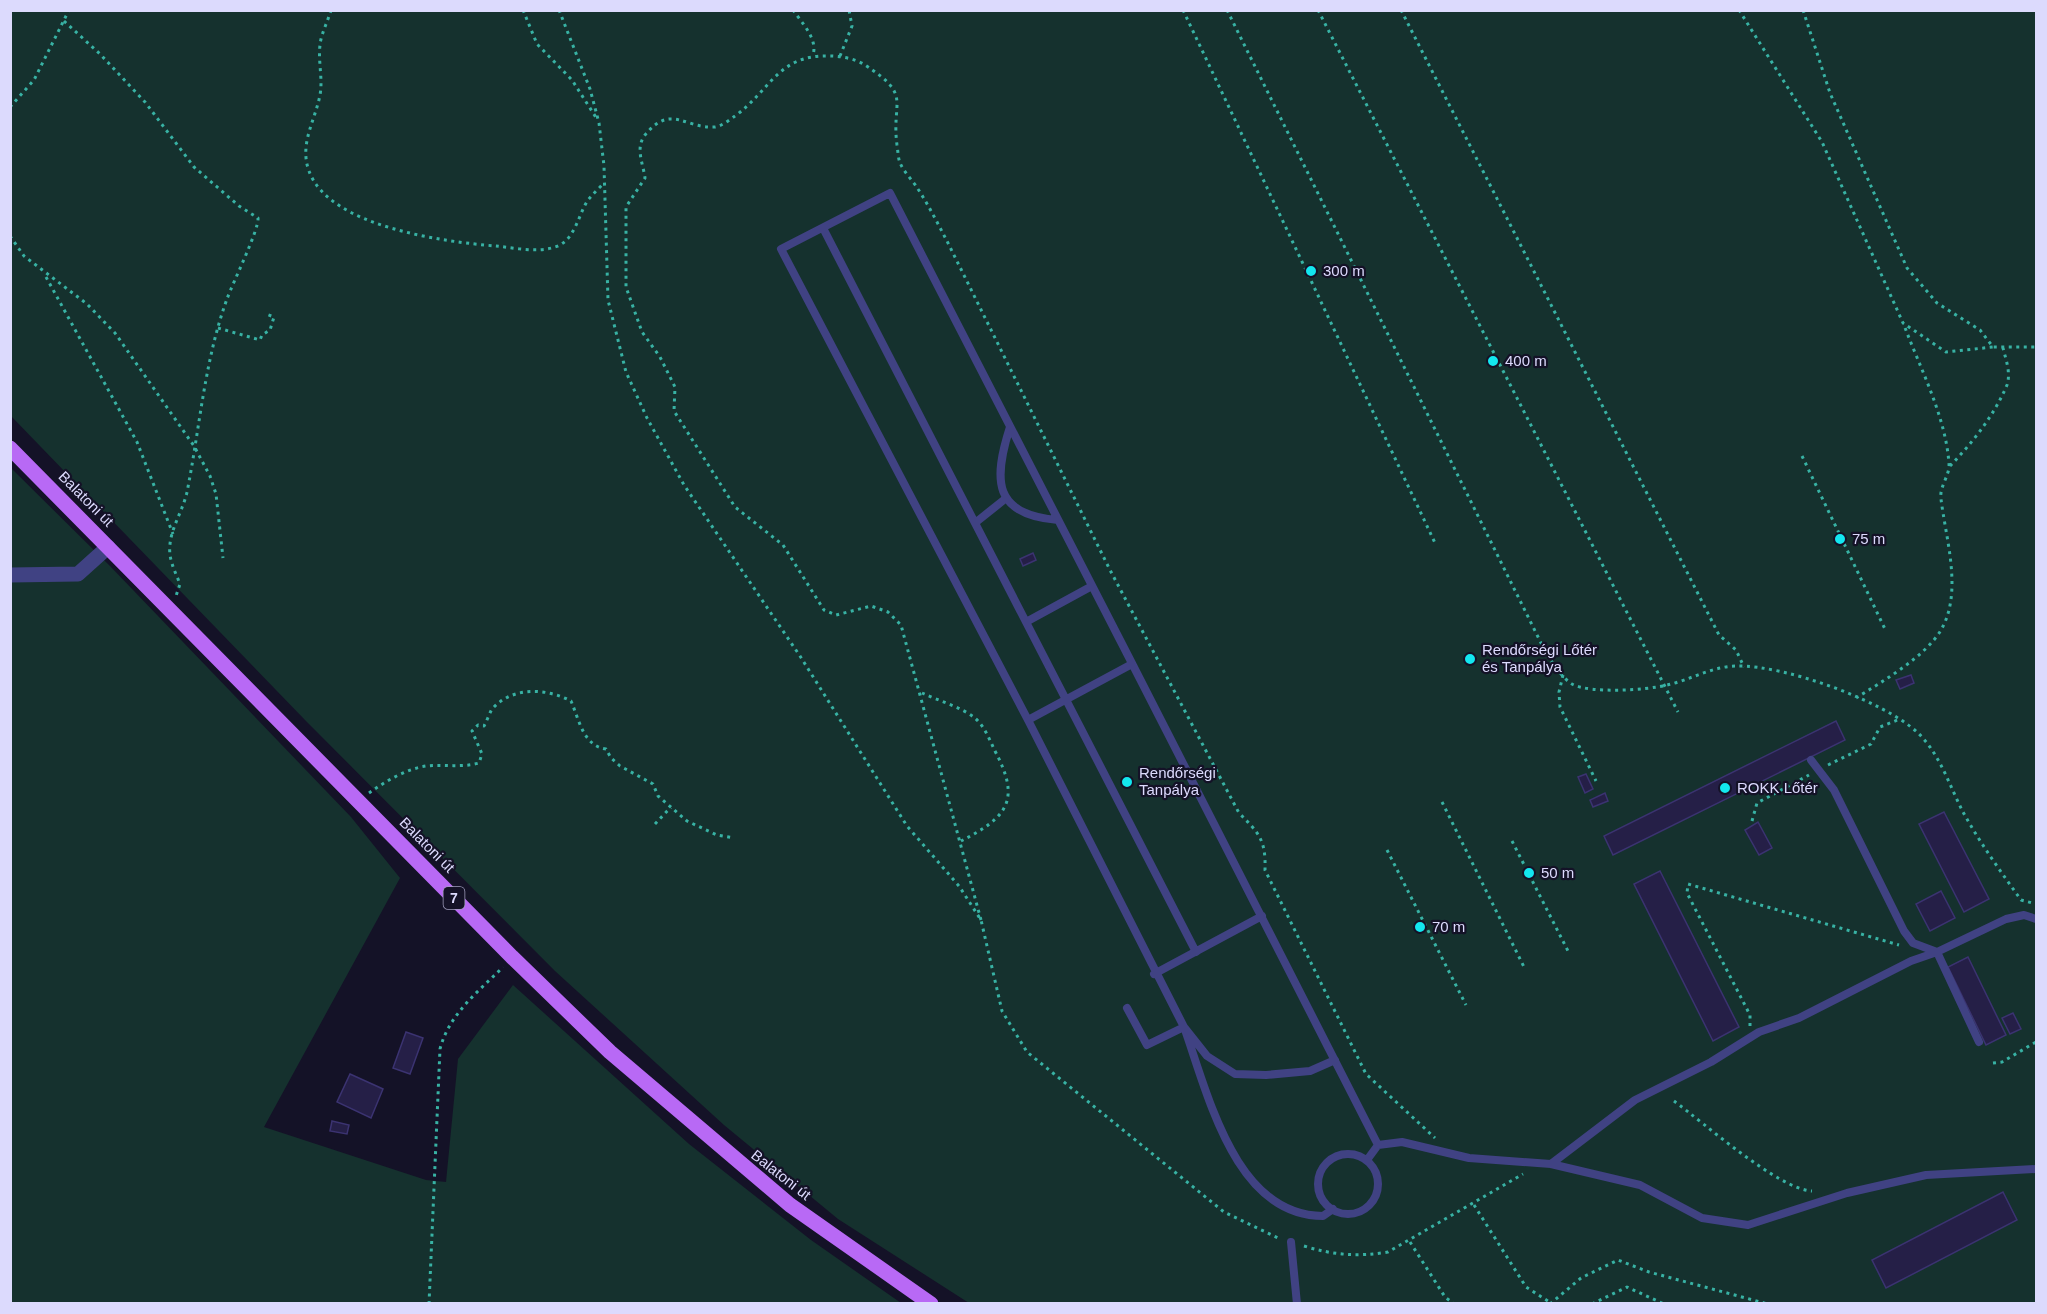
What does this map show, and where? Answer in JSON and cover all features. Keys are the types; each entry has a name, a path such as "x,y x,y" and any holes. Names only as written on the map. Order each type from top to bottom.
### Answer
{"main road":[{"name":"Balatoni út","path":"10,448 512,957 610,1052 747,1171 833,1237 931,1304"}],"street":[{"path":"10,575 78,574 108,547"}],"lane":[{"path":"1333,1209 1323,1216 1294,1211 1271,1199 1254,1184 1232,1153 1184,1028 1154,974 1028,720 782,249 890,193 1378,1145"},
{"path":"823,228 1196,952"},
{"path":"1010,427 1000,458 999,481 1005,499 1020,512 1058,520"},
{"path":"975,523 1005,499"},
{"path":"1026,622 1092,586"},
{"path":"1028,720 1132,664"},
{"path":"1811,760 1834,790 1904,931 1914,944 1937,952"},
{"path":"1551,1164 1635,1100 1711,1062 1759,1032 1799,1018 1911,961 1937,952 2006,919 2024,915 2037,919"},
{"path":"1154,974 1262,916"},
{"path":"1937,952 1979,1042"},
{"path":"1127,1008 1147,1045 1184,1028"},
{"path":"1184,1028 1207,1056 1235,1074 1266,1075 1310,1071 1335,1060"},
{"path":"1367,1160 1378,1145 1402,1142 1469,1158 1538,1165 1551,1164 1640,1185 1702,1218 1748,1225 1847,1193 1926,1175 2037,1169"},
{"path":"1341,1154 1355,1155 1367,1160 1375,1171 1378,1184 1375,1197 1366,1208 1354,1214 1341,1213 1333,1209 1320,1197 1317,1184 1320,1170 1329,1160 1341,1154"},
{"path":"1291,1242 1297,1304"}],"path":[{"path":"10,108 34,80 69,10"},
{"path":"332,10 320,43 320,92 315,116 305,140 309,171 328,197 357,215 406,233 452,242 535,250 556,247 569,238 588,200 604,182"},
{"path":"559,10 590,89 599,123 604,182 608,300 626,372 647,418 684,485 800,656 907,826 959,886 981,920 1002,1011 1028,1052 1224,1212 1291,1242 1333,1255 1366,1256 1388,1252 1474,1205 1538,1165"},
{"path":"793,10 809,33 815,49 813,55"},
{"path":"840,56 852,26 849,10"},
{"path":"1183,10 1436,545"},
{"path":"1227,10 1543,646 1563,675 1573,685 1599,690 1665,686 1709,672 1744,667 1769,668 1805,678 1881,708 1920,734 1938,760 1964,814 2008,883 2020,900 2037,904"},
{"path":"1318,10 1678,712"},
{"path":"1401,10 1719,636 1736,650 1744,667"},
{"path":"1739,10 1822,142 1904,323 1939,418 1950,466"},
{"path":"1803,10 1830,93 1907,268 1937,303 1980,330 1993,347"},
{"path":"522,11 537,44 572,80 599,123"},
{"path":"64,21 100,54 145,102 194,167 239,206 258,218 255,234 244,254 218,328 202,395 202,415 194,446 186,500 173,534 170,553 180,588 166,606"},
{"path":"10,236 24,256 87,304 115,333 194,446 210,476 216,494 223,558"},
{"path":"44,273 105,387 132,432 173,534"},
{"path":"218,328 260,340 261,335 270,330 274,316 266,314"},
{"path":"1904,323 1946,352 1993,347 2037,347"},
{"path":"1856,698 1933,643 1943,627 1949,608 1951,586 1949,546 1940,496 1950,466 1981,432 2007,384 2008,366 2003,348"},
{"path":"1802,456 1885,629"},
{"path":"1563,675 1559,692 1560,707 1596,782"},
{"path":"358,801 388,779 426,766 463,767 479,763 482,754 472,731 478,725 484,726 494,707 508,698 539,690 554,692 571,700 588,742 596,748 606,749 610,758 620,766 653,784 658,796 682,814 687,821 717,835 734,838"},
{"path":"921,693 975,718 982,726 1008,775 1008,800 998,817 985,829 961,840"},
{"path":"1442,802 1525,969"},
{"path":"655,824 671,807"},
{"path":"1512,841 1568,951"},
{"path":"1387,850 1466,1005"},
{"path":"1751,1037 1750,1015 1688,893 1688,884 1905,947 1925,949"},
{"path":"429,1304 440,1049 445,1030 454,1016 512,957"},
{"path":"1993,1063 2002,1062 2037,1042"},
{"path":"1674,1101 1763,1168 1804,1191 1814,1191"},
{"path":"1474,1205 1526,1287 1550,1303 1581,1278 1618,1260 1649,1272 1768,1304"},
{"path":"1410,1241 1444,1297 1454,1304"},
{"path":"1592,1304 1628,1287 1664,1304"}],"green space":[{"path":"10,11 2036,11 2036,1303 969,1303 838,1219 724,1125 555,971 305,720 11,416"},
{"path":"10,467 110,566 351,817 400,878 264,1127 426,1180 446,1182 458,1059 513,985 689,1144 811,1240 901,1303 11,1303"}],"building":[{"path":"1033,553 1036,560 1023,566 1020,559"},
{"path":"1911,675 1914,683 1900,689 1896,680"},
{"name":"ROKK Lőtér","path":"1836,721 1845,740 1613,855 1604,836"},
{"path":"1586,774 1593,789 1585,793 1578,777"},
{"path":"1605,793 1608,801 1593,807 1590,800"},
{"path":"1944,812 1989,899 1964,912 1919,824"},
{"path":"1758,822 1772,848 1759,855 1745,830"},
{"path":"1660,871 1739,1027 1713,1041 1634,884"},
{"path":"1941,891 1955,918 1930,931 1916,904"},
{"path":"1968,957 2006,1035 1986,1045 1948,967"},
{"path":"2013,1013 2021,1029 2010,1034 2002,1018"},
{"path":"406,1032 423,1038 410,1074 393,1068"},
{"path":"350,1074 383,1089 371,1118 337,1102"},
{"path":"332,1121 349,1125 347,1134 330,1131"},
{"path":"2003,1192 2017,1220 1886,1288 1872,1260"}],"place":[{"name":"300 m","path":"1311,271"},
{"name":"400 m","path":"1493,361"},
{"name":"75 m","path":"1840,539"},
{"name":"Rendőrségi Lőtér és Tanpálya","path":"1470,659"},
{"name":"Rendőrségi Tanpálya","path":"1127,782"},
{"name":"ROKK Lőtér","path":"1725,788"},
{"name":"50 m","path":"1529,873"},
{"name":"70 m","path":"1420,927"}]}
